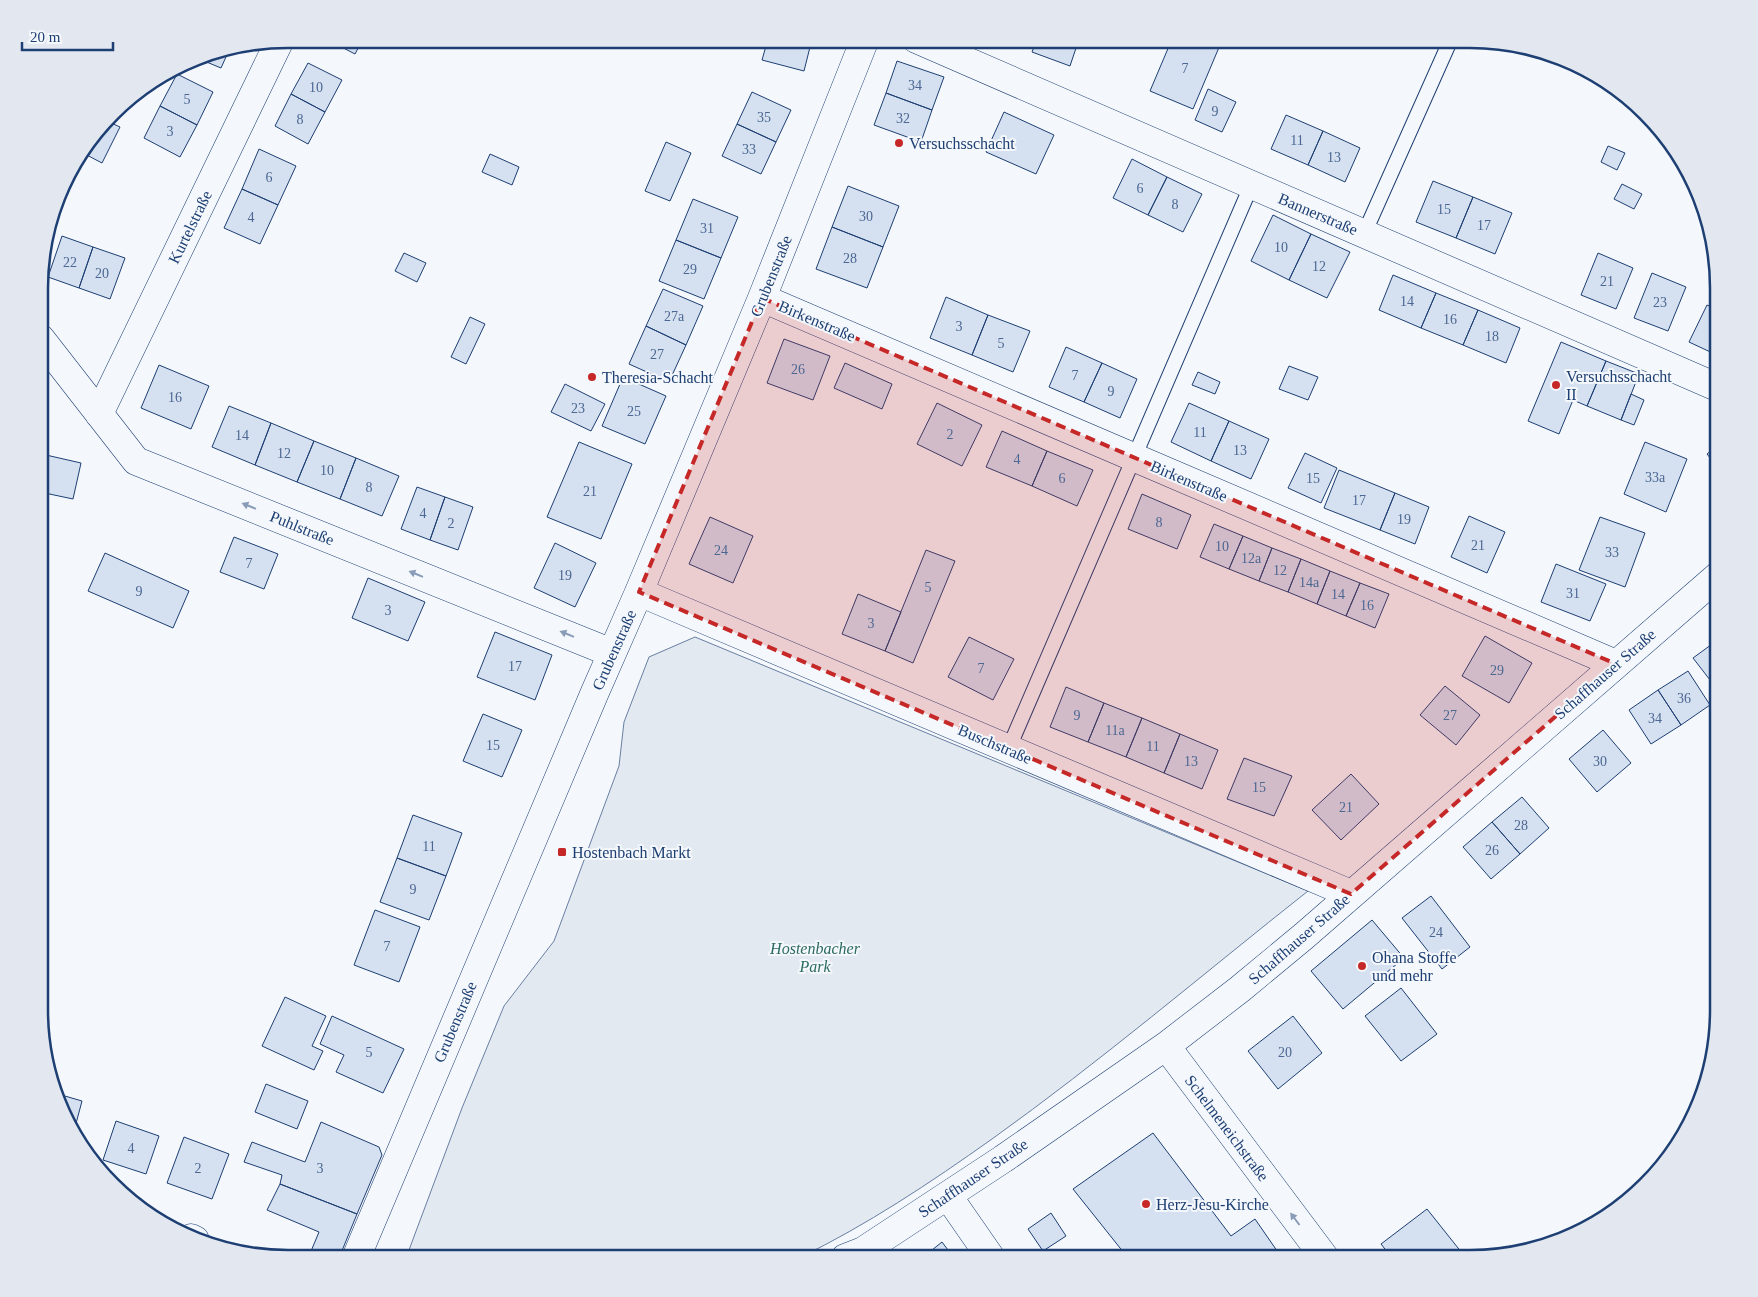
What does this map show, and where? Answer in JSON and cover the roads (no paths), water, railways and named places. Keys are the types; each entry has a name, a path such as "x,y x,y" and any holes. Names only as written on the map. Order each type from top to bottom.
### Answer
{"street":[{"name":"Kurtelstraße","path":"99,414 276,48"},
{"name":"Grubenstraße","path":"359,1250 762,298 861,48"},
{"name":"Bannerstraße","path":"937,48 1710,384"},
{"name":"Birkenstraße","path":"762,298 1616,664"},
{"name":"Puhlstraße","path":"48,348 136,461 612,653"},
{"name":"Schaffhauser Straße","path":"865,1250 948,1196 1166,1046 1240,990 1710,583"},
{"name":"Buschstraße","path":"639,592 1351,894"},
{"name":"Schelmeneichstraße","path":"1166,1046 1319,1250"},
{"path":"948,1196 985,1250"}],"lane":[{"path":"1364,234 1447,48"},
{"path":"1008,750 1251,186"}],"place":[{"name":"Versuchsschacht","path":"899,143"},
{"name":"Theresia-Schacht","path":"592,377"},
{"name":"Versuchsschacht II","path":"1556,385"},
{"name":"Hostenbach Markt","path":"562,852"},
{"name":"Ohana Stoffe und mehr","path":"1362,966"},
{"name":"Herz-Jesu-Kirche","path":"1146,1204"}],"park label":[{"name":"Hostenbacher Park","path":"815,957"}]}
